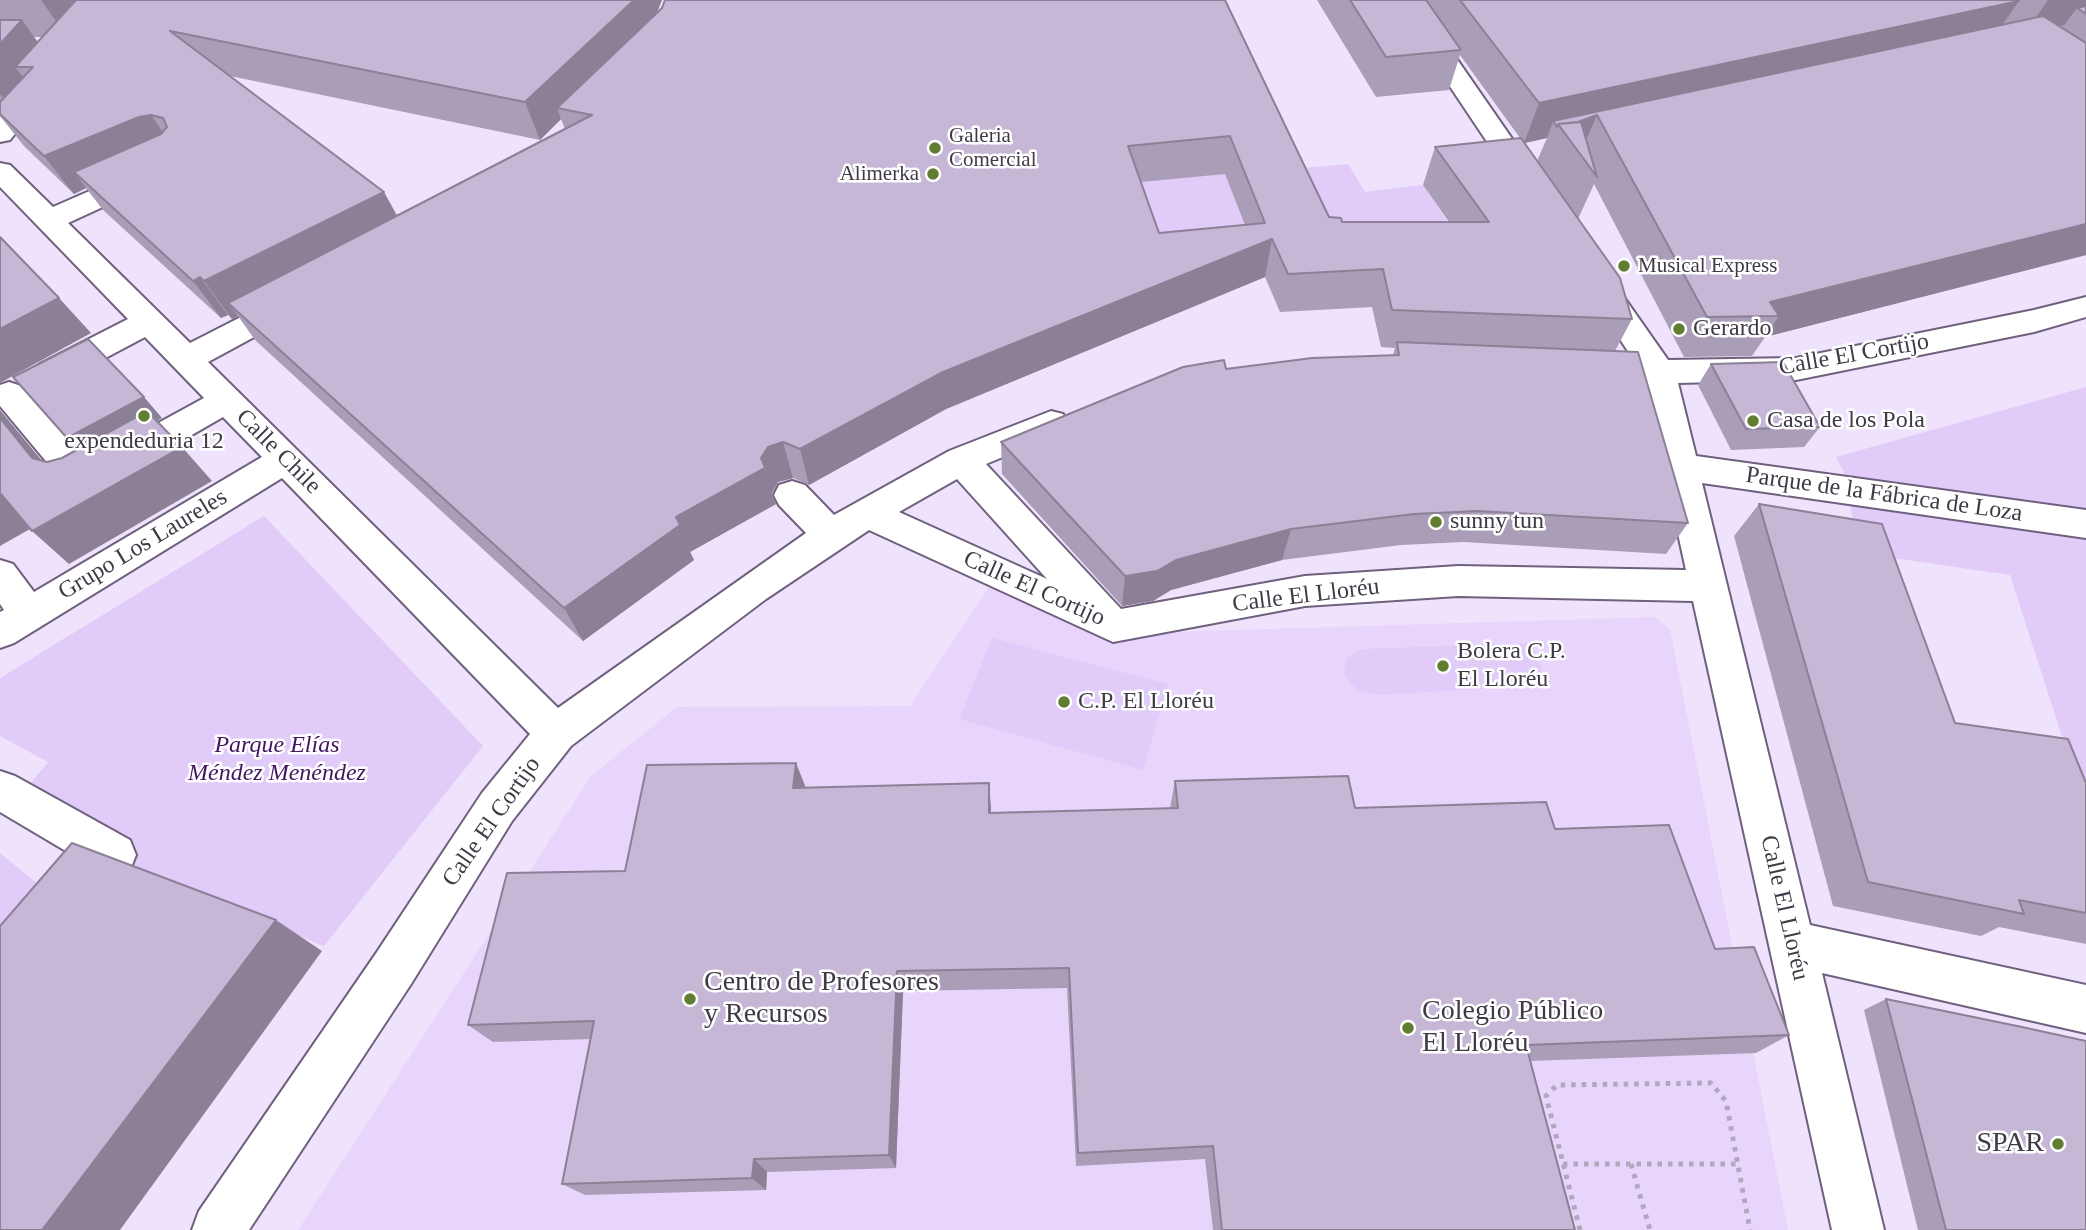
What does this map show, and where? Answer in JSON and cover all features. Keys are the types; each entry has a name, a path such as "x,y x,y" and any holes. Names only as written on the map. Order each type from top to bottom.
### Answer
{"street":[{"path":"1404,0 1522,154 1541,201"},
{"path":"0,134 56,68"},
{"path":"49,220 164,168"},
{"name":"Calle Chile","path":"0,171 12,199 49,220 556,733"},
{"path":"1579,256 1659,372"},
{"path":"187,359 322,288"},
{"name":"Calle El Cortijo","path":"1556,366 1659,372 1796,369 2034,321 2086,307"},
{"path":"149,322 7,386 83,481 227,400"},
{"name":"Calle El Lloréu","path":"1659,372 1858,1230"},
{"name":"Calle El Cortijo","path":"218,1230 394,968 497,807 556,733 753,588 830,535 961,460 1075,412"},
{"name":"Grupo Los Laureles","path":"14,623 286,459"},
{"name":"Calle El Cortijo","path":"961,460 1113,626"},
{"name":"Parque de la Fábrica de Loza","path":"1681,467 2086,524"},
{"path":"792,495 830,535"},
{"name":"Calle El Cortijo","path":"868,514 1113,626"},
{"path":"0,575 14,623"},
{"name":"Calle El Lloréu","path":"1113,626 1305,591 1458,581 1709,586"},
{"path":"0,790 114,855 52,928"},
{"path":"1792,944 2086,1009"}],"path":[{"path":"1580,1230 1546,1096 1557,1085 1712,1083 1726,1101 1749,1230"},
{"path":"1563,1164 1737,1164"},
{"path":"1631,1164 1650,1230"}],"shaded area":[{"path":"991,584 1109,634 1655,617 1670,629 1788,1230 298,1230 591,776 677,707 910,706"}],"green space":[{"path":"1152,0 1230,175 1348,164 1365,192 1423,185 1467,250 1113,241"},
{"path":"2086,387 2086,811 2010,575 1859,553 1844,472 1836,457"},
{"name":"Parque Elías Méndez Menéndez","path":"264,516 483,746 324,946 123,863 29,785 48,762 0,736 0,678"},
{"name":"C.P. El Lloréu","path":"992,638 1168,684 1143,770 959,719"},
{"name":"Bolera C.P. El Lloréu","path":"1532,643 1547,685 1377,695 1357,690 1344,675 1346,658 1363,649"},
{"path":"0,853 39,885 0,953"}],"building":[{"path":"76,0 634,0 525,102 170,31 384,192 204,281 200,277 193,281 74,172 161,134 167,127 163,118 151,115 139,117 44,156 0,114 0,102 33,67 15,67"},
{"path":"665,0 1225,0 1329,217 1341,218 1342,222 1489,222 1435,147 1521,138 1620,278 1632,319 1392,310 1383,269 1288,274 1272,239 943,372 800,449 783,442 768,447 761,458 765,468 676,517 680,525 564,608 228,303 592,115 557,108 662,8","holes":["1230,136 1265,223 1159,233 1128,146"]},
{"path":"1350,0 1426,0 1461,50 1386,57"},
{"path":"1460,0 2017,0 2019,1 1539,103"},
{"path":"2086,6 2086,14 2077,8"},
{"path":"2043,16 2086,43 2086,224 1770,302 1779,316 1707,317 1597,115 1578,122 1558,124 1557,127 1553,121"},
{"path":"0,20 22,20 0,44"},
{"path":"1581,122 1597,177 1558,124"},
{"path":"0,237 59,298 0,329"},
{"path":"88,339 144,397 67,438 13,377"},
{"path":"1397,342 1638,352 1688,523 1478,511 1414,514 1291,529 1176,560 1157,571 1125,576 1001,442 1183,367 1224,360 1226,369 1312,358 1399,355"},
{"path":"1783,362 1820,427 1746,429 1711,364"},
{"path":"147,411 182,447 32,531 0,493 0,418 32,458 47,462 62,458"},
{"path":"1759,504 1882,524 1955,723 2068,739 2086,783 2086,913 2019,900 2024,914 1868,882"},
{"path":"796,763 793,788 989,783 989,813 1178,808 1175,781 1348,776 1355,808 1546,802 1555,829 1669,825 1715,949 1754,947 1789,1035 1526,1045 1575,1230 1222,1230 1213,1146 1078,1153 1069,968 897,971 889,1155 754,1159 752,1178 562,1184 594,1021 468,1025 507,873 625,871 647,765"},
{"path":"72,843 276,920 42,1230 0,1230 0,926"},
{"path":"1886,999 2086,1041 2086,1230 1946,1230"}],"place":[{"name":"Galeria Comercial","path":"935,148"},
{"name":"Alimerka","path":"933,174"},
{"name":"Musical Express","path":"1624,266"},
{"name":"Gerardo","path":"1679,329"},
{"name":"expendeduria 12","path":"144,416"},
{"name":"Casa de los Pola","path":"1753,421"},
{"name":"sunny tun","path":"1436,522"},
{"name":"Bolera C.P. El Lloréu","path":"1443,666"},
{"name":"C.P. El Lloréu","path":"1064,702"},
{"name":"Centro de Profesores y Recursos","path":"690,999"},
{"name":"Colegio Público El Lloréu","path":"1408,1028"},
{"name":"SPAR","path":"2058,1144"}]}
